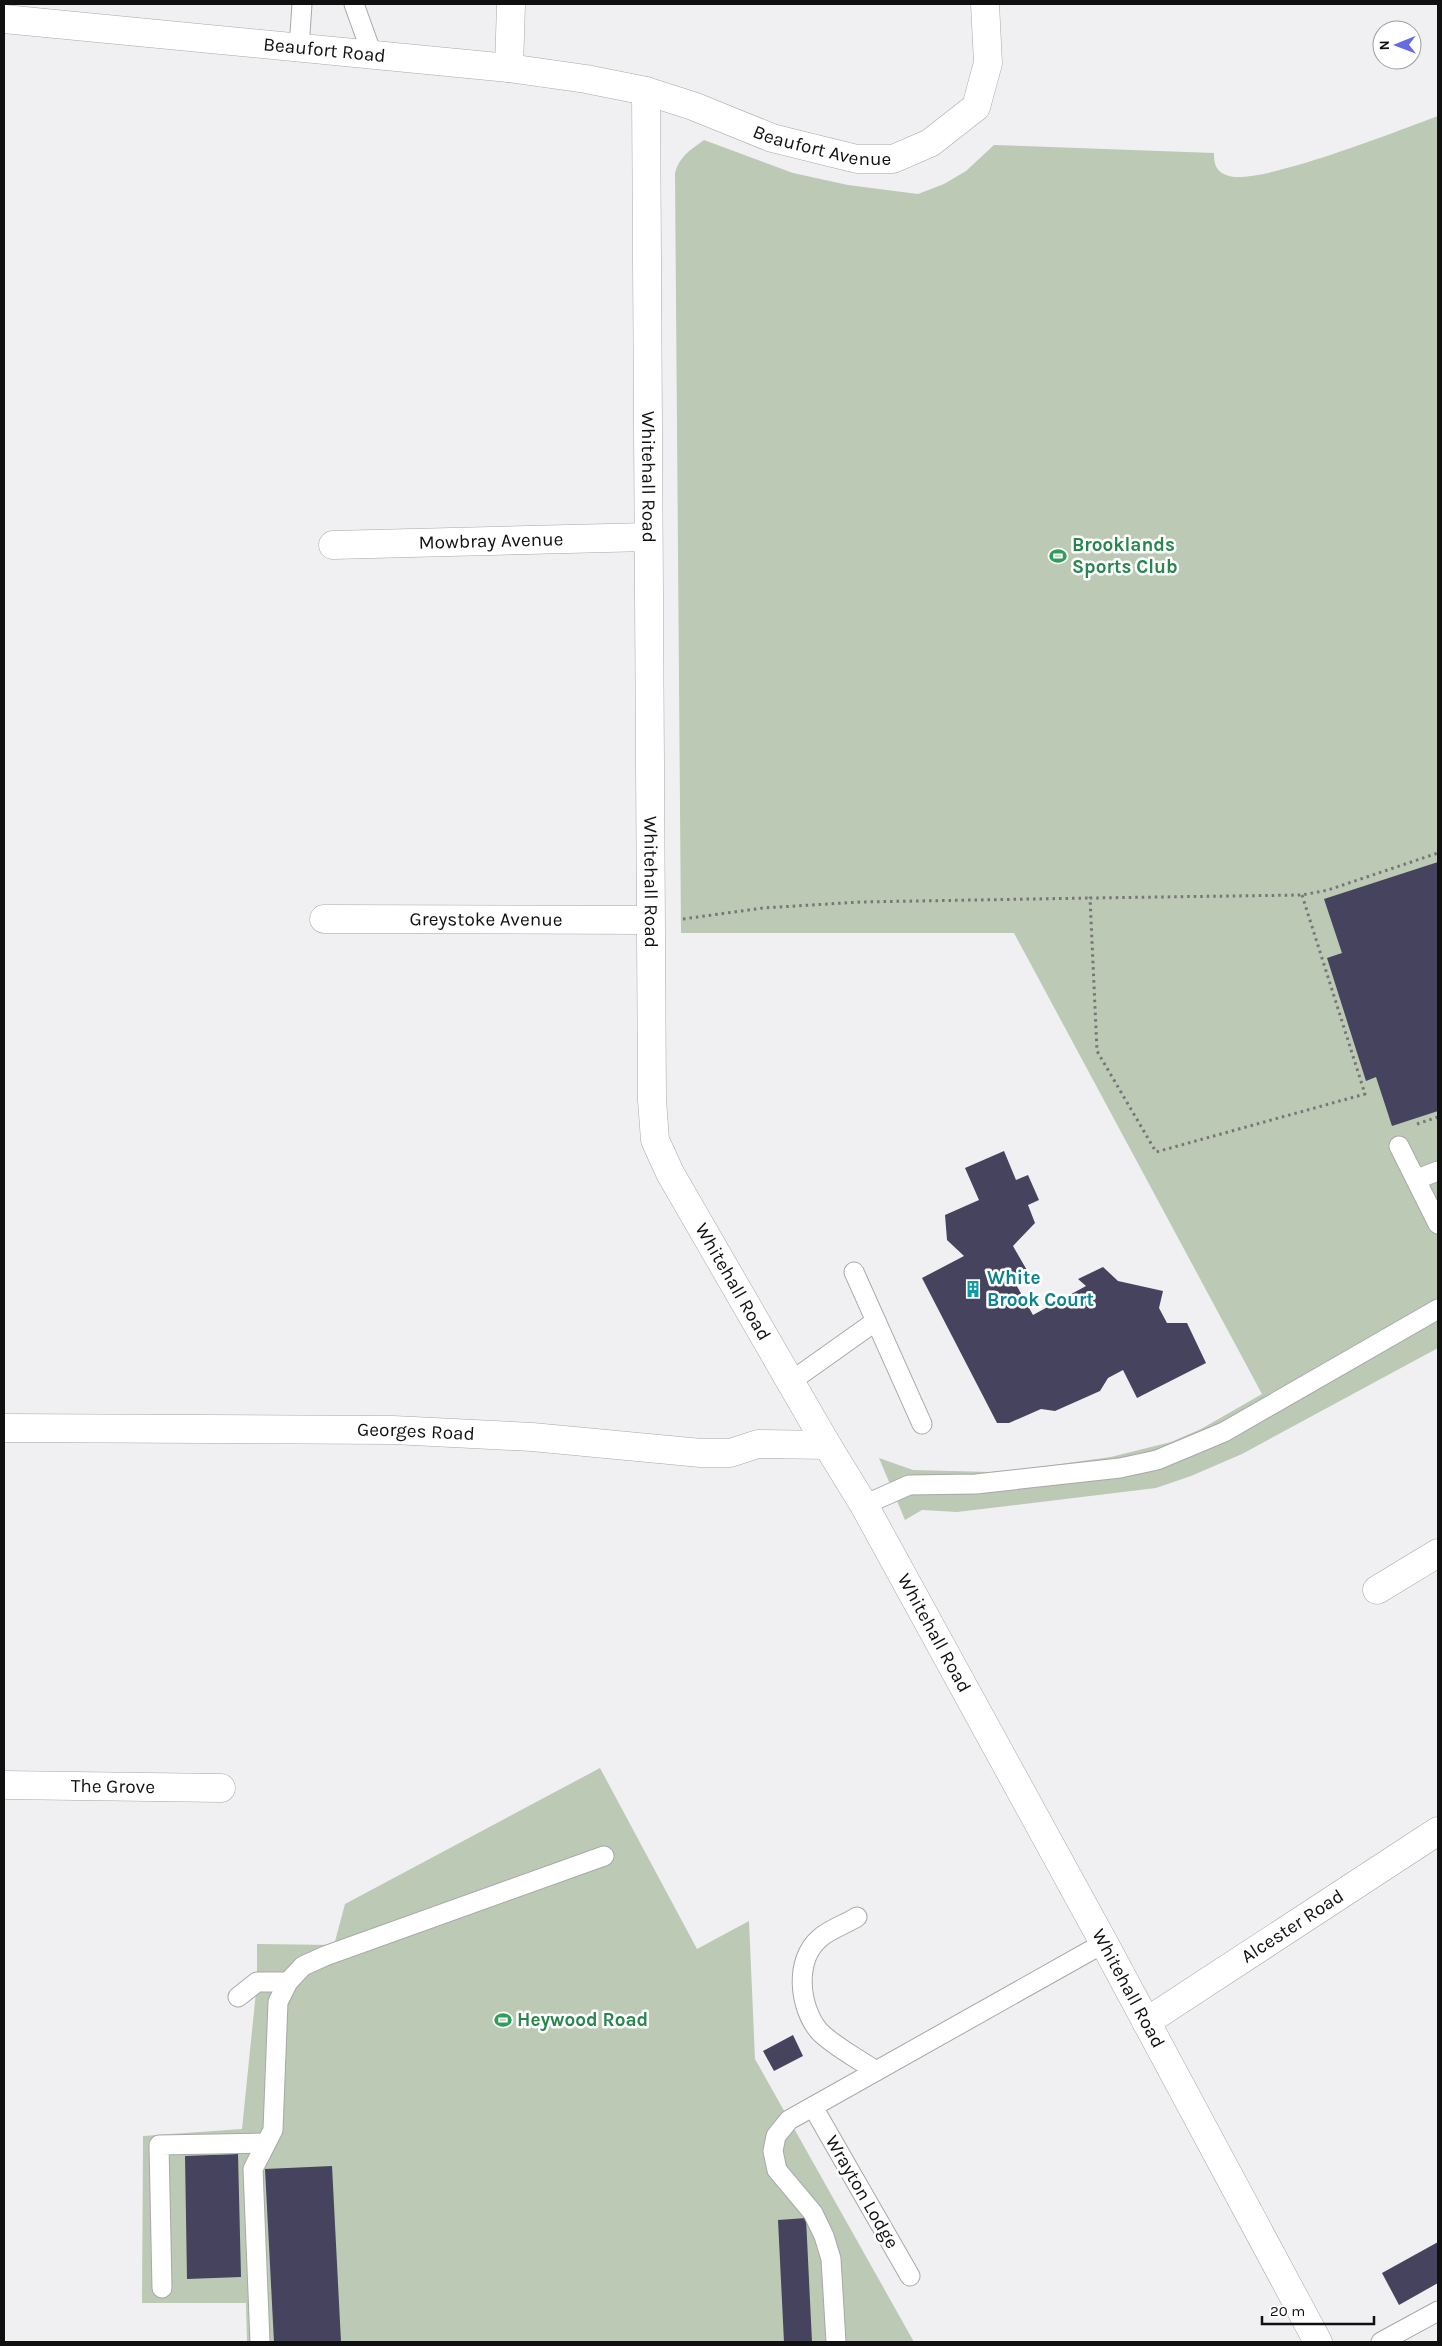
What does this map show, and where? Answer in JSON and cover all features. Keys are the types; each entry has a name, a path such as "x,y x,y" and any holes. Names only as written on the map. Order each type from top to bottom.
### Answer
{"street":[{"path":"509,68 511,4"},
{"name":"Beaufort Avenue","path":"646,91 693,106 772,138 857,159 893,159 930,142 976,107 988,63 985,4"},
{"name":"Beaufort Road","path":"4,19 509,68 586,79 646,91"},
{"name":"Whitehall Road","path":"646,91 650,920 652,1100 655,1140 670,1173 790,1382 864,1505 1104,1943 1318,2342"},
{"name":"Mowbray Avenue","path":"333,545 648,537"},
{"name":"Greystoke Avenue","path":"324,919 650,920"},
{"name":"Georges Road","path":"4,1428 394,1430 532,1437 701,1453 730,1453 758,1444 827,1445"},
{"path":"1377,1590 1435,1563"},
{"name":"The Grove","path":"4,1785 221,1788"},
{"name":"Alcester Road","path":"1146,2022 1438,1831"}],"lane":[{"path":"299,48 302,4"},
{"path":"354,4 373,56"},
{"path":"1399,1146 1438,1224"},
{"path":"1417,1179 1438,1171"},
{"path":"854,1272 922,1424"},
{"path":"864,1505 909,1484 976,1484 1120,1468 1156,1460 1224,1432 1438,1309"},
{"path":"790,1382 876,1321"},
{"path":"260,2342 253,2169 273,2130 278,2002 288,1982 303,1966 325,1956 604,1856"},
{"path":"857,1917 820,1938 807,1956 803,1972 802,1990 819,2031 876,2071"},
{"path":"836,2342 832,2260 824,2236 813,2213 777,2170 773,2151 776,2136 789,2120 1104,1943"},
{"path":"238,1997 257,1982 288,1982"},
{"name":"Wrayton Lodge","path":"813,2107 910,2276"},
{"path":"162,2288 160,2145 266,2143"},
{"path":"1381,2342 1438,2311"}],"path":[{"path":"650,920 680,919 764,908 860,902 1302,895 1328,890 1438,853"},
{"path":"1090,898 1098,1051 1156,1152 1365,1094 1302,895"}],"green space":[{"name":"Brooklands Sports Club","path":"1438,116 1438,1348 1242,1454 1191,1476 1156,1488 957,1512 922,1510 905,1520 879,1458 913,1470 990,1472 1111,1457 1171,1442 1201,1429 1262,1394 1014,933 681,933 675,173 677,167 686,154 704,140 793,173 848,185 918,194 944,184 966,171 994,145 1214,153 1215,164 1221,172 1229,176 1246,177 1299,165 1331,155"},
{"name":"Heywood Road","path":"600,1768 697,1949 749,1921 755,2059 914,2342 247,2342 246,2303 142,2303 143,2136 242,2129 257,1982 257,1944 334,1945 345,1904"}],"building":[{"path":"1438,862 1438,1111 1392,1126 1376,1077 1366,1081 1327,958 1342,953 1324,899"},
{"name":"White Brook Court","path":"1004,1151 1016,1180 1028,1175 1039,1200 1028,1205 1035,1223 1013,1246 1028,1272 1013,1279 1033,1315 1086,1286 1078,1279 1103,1267 1118,1281 1163,1291 1159,1308 1167,1323 1187,1323 1206,1363 1137,1398 1123,1370 1108,1378 1100,1391 1055,1411 1041,1409 1009,1423 997,1423 922,1278 964,1256 947,1240 945,1215 979,1200 965,1168"},
{"path":"793,2035 803,2056 774,2071 763,2051"},
{"path":"238,2154 241,2277 187,2279 185,2156"},
{"path":"332,2166 341,2342 274,2342 265,2169"},
{"path":"806,2218 812,2342 784,2342 778,2220"},
{"path":"1438,2242 1438,2283 1399,2305 1382,2273"}],"place":[{"name":"Brooklands Sports Club","path":"1058,556"},
{"name":"White Brook Court","path":"973,1289"},
{"name":"Heywood Road","path":"503,2020"}]}
